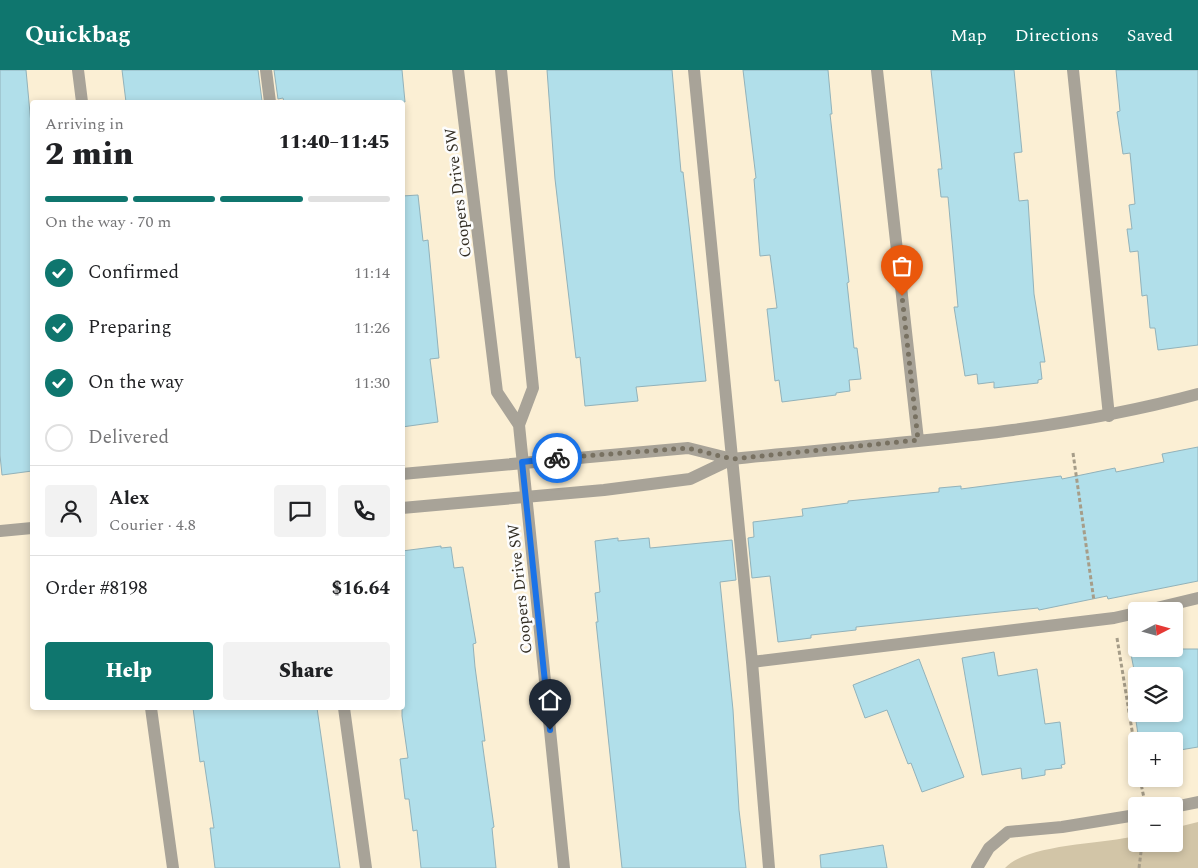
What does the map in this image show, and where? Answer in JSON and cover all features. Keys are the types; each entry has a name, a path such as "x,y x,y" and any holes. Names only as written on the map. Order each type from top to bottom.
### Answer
{"street":[{"path":"78,70 82,100"},
{"path":"266,70 270,100"},
{"name":"Coopers Drive SW","path":"458,70 497,392 519,425"},
{"name":"Coopers Drive SW","path":"500,70 533,388 519,425 564,868"},
{"path":"694,70 752,662 769,868"},
{"path":"877,70 918,440"},
{"path":"1073,70 1109,416"},
{"path":"405,508 604,490 690,478 732,459 1054,425 1109,416 1198,394"},
{"path":"405,474 688,448 732,459"},
{"path":"0,531 30,528"},
{"path":"1181,602 1198,598"},
{"path":"752,662 1128,615"},
{"path":"151,710 173,868"},
{"path":"344,710 366,868"},
{"path":"1183,805 1198,802"},
{"path":"977,868 989,848 1008,832 1062,827 1128,815"}],"path":[{"path":"1073,453 1097,619"},
{"path":"1114,618 1132,732"},
{"path":"1139,868 1141,852"}],"shaded area":[{"path":"1198,822 1198,868 1005,868 1016,860 1047,849 1128,838 1128,852 1183,852 1183,826"}],"building":[{"path":"0,70 26,70 30,113 30,471 2,475 0,455"},
{"path":"122,70 258,70 262,100 126,100"},
{"path":"274,70 402,70 405,100 278,99"},
{"path":"547,70 672,70 681,172 683,172 706,381 636,387 638,401 585,406 580,357 576,358 555,179"},
{"path":"743,70 828,70 832,114 830,114 849,282 847,283 854,348 857,348 861,379 849,380 850,391 836,393 836,395 782,402 779,380 775,381 767,309 777,308 770,255 760,256 754,179 756,178"},
{"path":"931,70 1014,70 1022,152 1014,153 1019,201 1028,200 1034,294 1045,362 1040,362 1042,379 1038,380 1038,383 994,388 994,382 978,384 977,374 965,376 954,307 958,307 948,197 941,197 938,169 942,169"},
{"path":"1116,70 1198,70 1198,345 1158,350 1155,328 1150,328 1147,295 1142,296 1138,251 1130,252 1127,229 1132,229 1129,205 1135,204 1130,153 1123,154 1117,112 1120,111"},
{"path":"418,195 423,241 428,240 439,358 430,359 438,422 405,427 405,196"},
{"path":"1198,447 1198,581 1108,599 1107,596 1039,610 1038,608 856,627 856,630 811,635 811,638 778,642 770,576 752,578 748,538 754,537 753,522 803,516 802,509 848,503 848,501 939,492 939,488 961,486 961,489 1061,476 1062,479 1115,468 1116,472 1164,462 1162,454"},
{"path":"618,538 618,541 649,538 650,548 732,540 736,580 720,582 733,710 739,810 746,868 622,868 596,622 598,622 595,593 600,592 595,541"},
{"path":"441,546 441,548 451,547 454,568 463,567 476,643 473,644 475,667 485,741 482,741 494,827 492,828 496,868 421,868 417,830 413,831 409,799 405,799 400,759 408,758 402,716 402,710 405,710 405,551"},
{"path":"1183,649 1198,649 1198,747 1183,750 1183,732 1138,732 1136,722 1183,722 1183,667 1133,667 1132,658 1182,658"},
{"path":"994,652 998,676 1037,669 1045,724 1060,722 1065,764 1061,765 1062,768 1045,770 1045,775 1022,779 1021,768 982,775 962,658"},
{"path":"919,659 964,777 922,792 911,763 908,764 887,710 865,718 853,685"},
{"path":"193,710 317,710 340,868 215,868 210,828 214,828 204,761 200,762"},
{"path":"883,845 887,868 821,868 820,855"}],"way so far":[{"path":"557,458 688,448 732,459 918,440 902,296"}],"route":[{"path":"550,730 522,462 557,458"}]}
